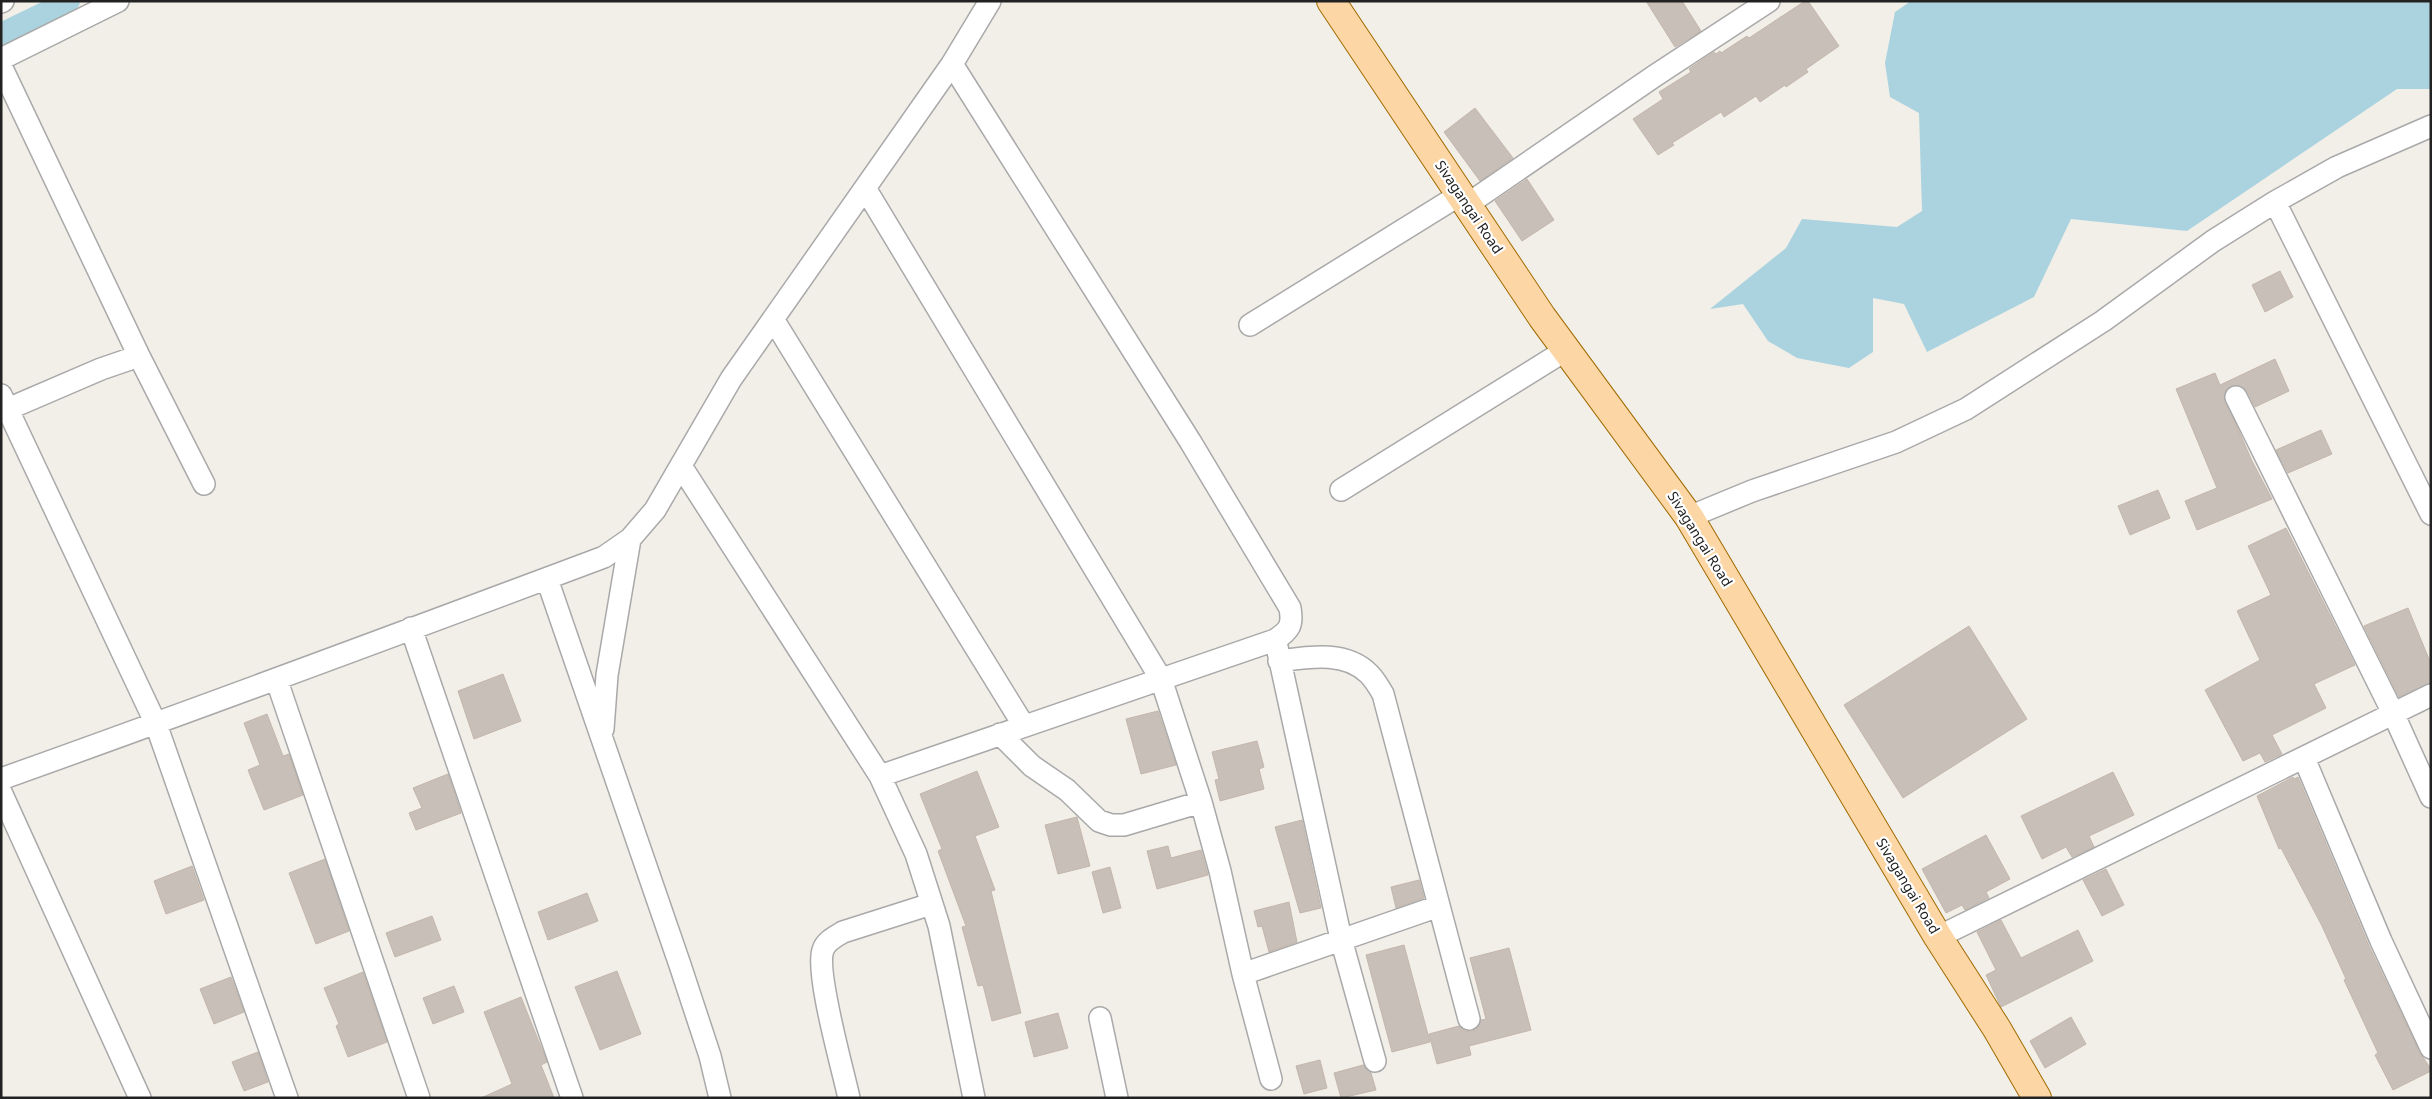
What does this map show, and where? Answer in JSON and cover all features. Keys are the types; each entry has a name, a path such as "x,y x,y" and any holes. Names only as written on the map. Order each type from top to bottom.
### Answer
{"main road":[{"name":"Sivagangai Road","path":"1331,1 1542,317 1689,517 1938,937 1997,1029 2037,1098"}],"street":[{"path":"1,59 118,1"},
{"path":"1,779 277,681 411,628 547,579 604,557 630,539 655,510 731,379 952,64 990,1"},
{"path":"1250,325 1464,199 1769,1"},
{"path":"880,776 1275,640 1289,631 1292,623 1290,608 1190,441 952,64"},
{"path":"1,66 139,356 204,484"},
{"path":"1689,517 1752,491 1896,442 1966,409 2103,321 2213,241 2275,202 2337,167 2431,126"},
{"path":"865,188 1161,678 1220,871 1243,974 1272,1079"},
{"path":"2275,202 2431,514"},
{"path":"773,319 1024,726"},
{"path":"1340,490 1566,350"},
{"path":"139,356 4,405 156,724 287,1098"},
{"path":"2236,397 2394,713 2431,797"},
{"path":"681,466 880,776 916,854 939,926 974,1098"},
{"path":"603,740 607,676 630,539"},
{"path":"547,579 560,624 603,740 710,1056 720,1098"},
{"path":"411,628 572,1098"},
{"path":"1275,640 1342,940 1375,1061"},
{"path":"1279,661 1330,657 1349,662 1368,673 1383,694 1469,1019"},
{"path":"277,681 419,1098"},
{"path":"1938,937 2431,695"},
{"path":"1000,734 1032,766 1067,790 1099,821 1111,825 1124,825 1200,802"},
{"path":"2304,758 2381,941 2431,1048"},
{"path":"1,792 140,1098"},
{"path":"849,1098 822,975 823,950 830,940 843,932 931,904"},
{"path":"1243,974 1439,906"},
{"path":"1100,1018 1117,1098"}],"water":[{"path":"1911,1 2431,1 2431,89 2397,89 2187,231 2071,219 2034,297 1927,352 1904,304 1873,298 1873,352 1849,368 1797,358 1768,341 1743,304 1710,309 1786,248 1802,219 1897,227 1922,211 1919,113 1890,97 1885,63 1895,12"}],"building":[{"path":"1646,1 1682,1 1701,31 1675,47"},
{"path":"1805,1 1808,1 1839,46 1806,69 1808,72 1786,87 1785,85 1760,102 1756,96 1724,117 1721,112 1672,143 1674,145 1658,155 1633,119 1663,99 1659,92 1691,72 1689,69 1714,52 1716,54 1720,51 1721,53 1747,36 1749,38"},
{"path":"1475,108 1513,158 1480,181 1444,132"},
{"path":"1527,179 1554,220 1522,241 1495,201"},
{"path":"2280,271 2293,297 2265,312 2252,285"},
{"path":"2275,359 2289,391 2255,407 2247,391 2237,385 2226,390 2224,397 2252,461 2272,499 2197,530 2185,501 2217,488 2176,389 2215,373 2220,385"},
{"path":"2321,430 2332,454 2288,473 2276,450"},
{"path":"2158,490 2170,518 2130,535 2118,506"},
{"path":"2286,528 2355,665 2314,684 2326,708 2272,735 2282,754 2265,762 2260,753 2243,761 2205,690 2260,660 2237,611 2271,595 2248,546"},
{"path":"2408,608 2431,664 2431,683 2399,697 2364,626"},
{"path":"1969,626 2027,719 1903,798 1844,705"},
{"path":"503,674 521,721 474,739 458,691"},
{"path":"1158,711 1176,765 1141,774 1126,719"},
{"path":"267,714 283,756 289,754 303,795 264,810 248,770 260,765 244,723"},
{"path":"1257,741 1264,767 1259,769 1264,789 1220,801 1215,780 1219,779 1212,752"},
{"path":"977,771 999,827 975,836 995,890 991,891 1021,1013 992,1021 983,985 978,986 962,927 966,926 938,851 942,849 920,794"},
{"path":"2113,772 2134,815 2089,836 2094,847 2072,857 2066,847 2042,859 2021,816"},
{"path":"448,774 461,813 416,830 409,813 422,808 413,788"},
{"path":"2293,777 2294,779 2298,777 2369,946 2420,1053 2431,1069 2431,1071 2393,1090 2375,1055 2378,1053 2344,980 2346,979 2322,926 2281,848 2279,849 2257,796"},
{"path":"1077,817 1090,866 1058,874 1045,825"},
{"path":"1302,820 1321,908 1300,913 1275,827"},
{"path":"1986,835 2010,879 1986,892 1989,898 1965,910 1962,905 1946,913 1922,869"},
{"path":"1168,846 1171,858 1201,850 1208,875 1157,889 1147,851"},
{"path":"325,859 349,931 316,944 289,873"},
{"path":"192,866 204,900 166,914 154,881"},
{"path":"1110,867 1121,908 1103,913 1092,872"},
{"path":"2106,869 2124,905 2102,916 2083,880"},
{"path":"1419,880 1424,898 1396,908 1391,887"},
{"path":"587,893 598,921 548,940 538,912"},
{"path":"1289,902 1297,942 1269,952 1262,926 1258,927 1254,911"},
{"path":"432,916 441,940 395,957 386,933"},
{"path":"2001,920 2021,958 2078,930 2093,961 2001,1007 1986,975 1996,970 1977,932"},
{"path":"1404,945 1430,1042 1392,1052 1366,955"},
{"path":"1509,948 1531,1030 1469,1046 1471,1055 1437,1064 1429,1034 1459,1026 1465,1031 1473,1031 1478,1027 1481,1020 1486,1019 1470,958"},
{"path":"617,971 641,1034 600,1050 575,987"},
{"path":"363,972 387,1042 348,1057 336,1026 339,1024 324,988"},
{"path":"231,977 244,1012 214,1024 200,989"},
{"path":"454,986 464,1012 433,1024 423,998"},
{"path":"521,997 547,1062 541,1065 554,1098 481,1098 512,1084 484,1012"},
{"path":"1058,1013 1068,1048 1034,1057 1025,1022"},
{"path":"2071,1017 2086,1044 2045,1068 2030,1041"},
{"path":"258,1052 268,1082 244,1091 232,1062"},
{"path":"1320,1060 1327,1088 1304,1094 1296,1066"},
{"path":"1363,1065 1371,1073 1376,1090 1341,1098 1334,1073"}],"waterway":[{"path":"1,34 69,1"}]}
